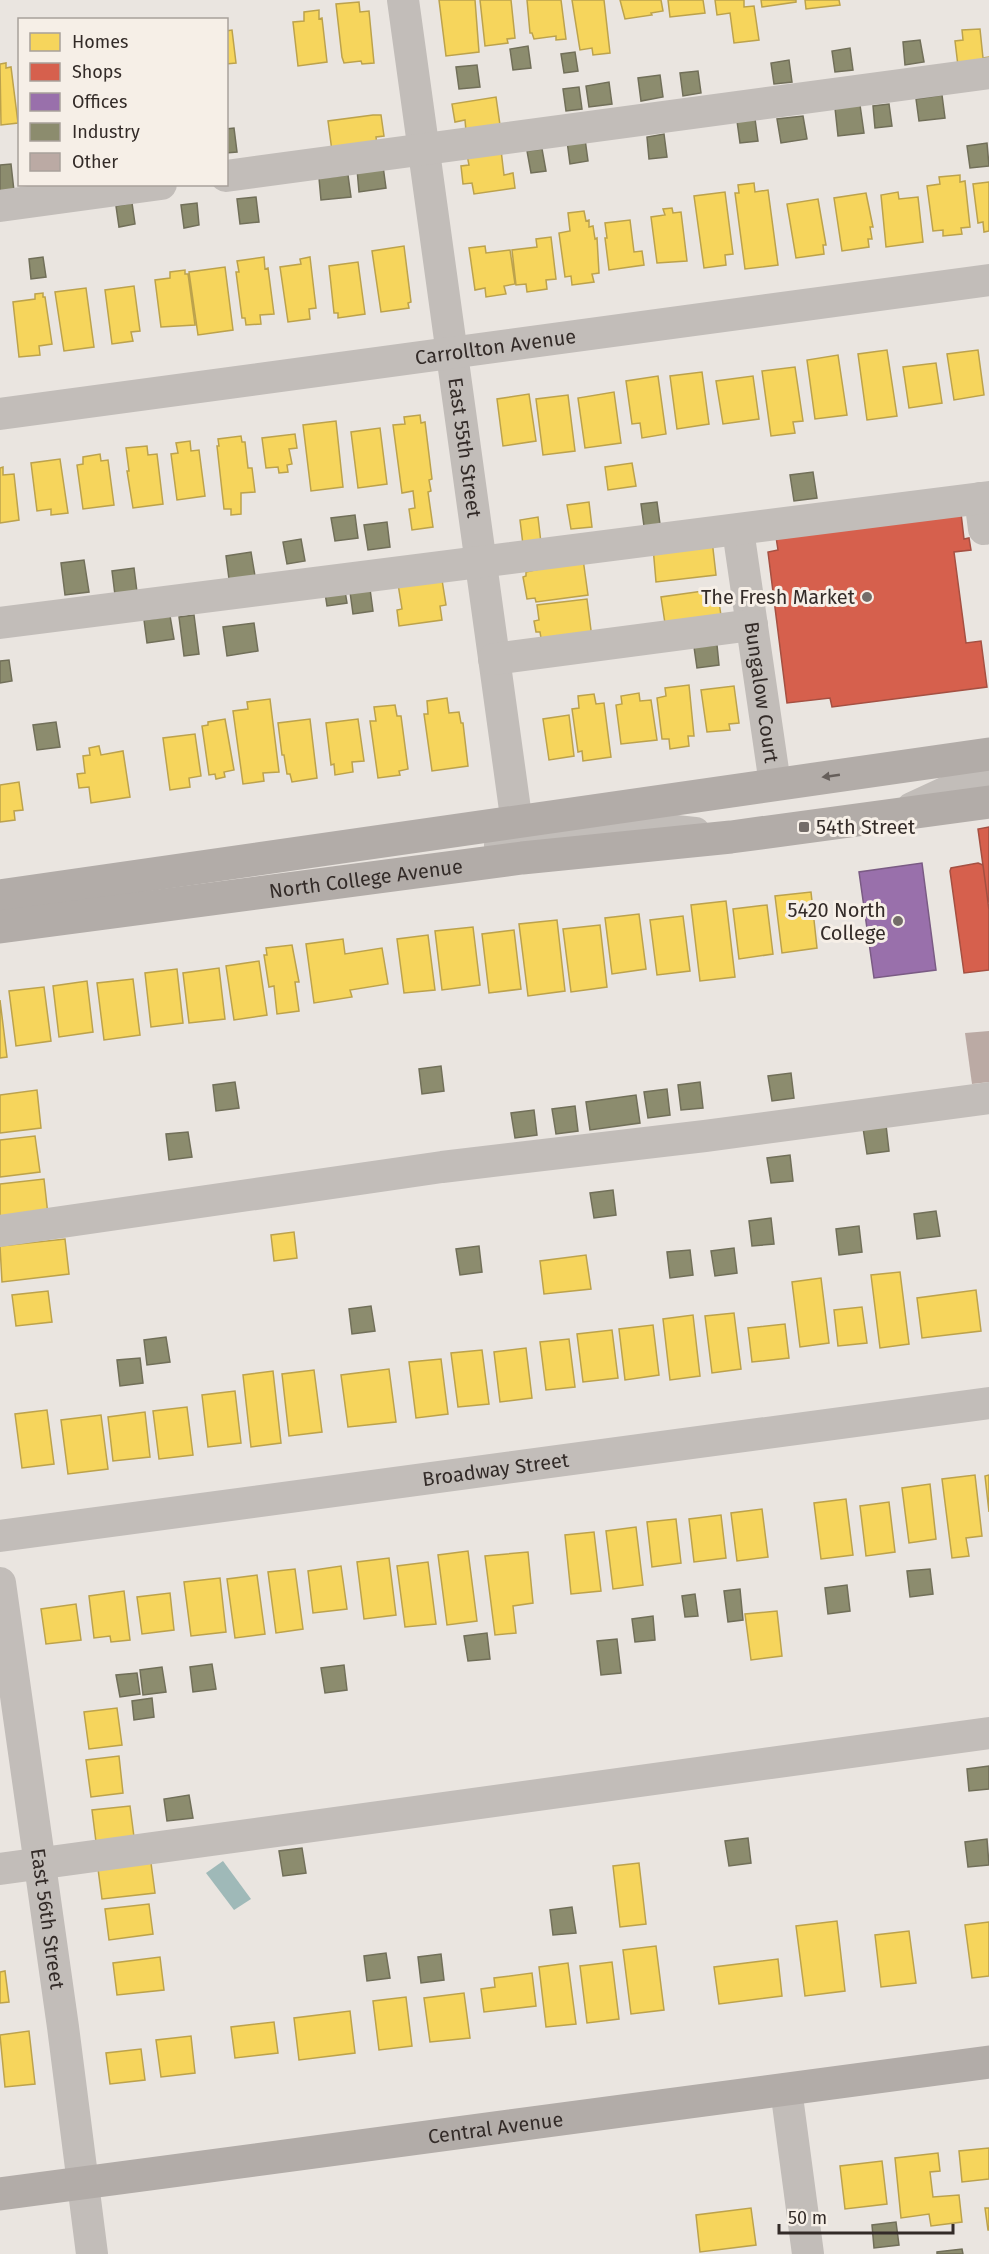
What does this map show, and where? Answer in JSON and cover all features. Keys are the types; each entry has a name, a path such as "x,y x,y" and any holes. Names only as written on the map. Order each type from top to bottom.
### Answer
{"main road":[{"name":"North College Avenue","path":"0,896 517,824 725,791 989,754"},
{"name":"North College Avenue","path":"0,927 522,858 731,837 896,815 981,788"},
{"name":"Central Avenue","path":"0,2194 989,2062"}],"street":[{"name":"East 55th Street","path":"403,0 517,824"},
{"path":"228,176 989,73"},
{"path":"0,206 146,186"},
{"name":"Carrollton Avenue","path":"0,414 989,280"},
{"path":"0,623 985,497 984,529"},
{"name":"Bungalow Court","path":"738,530 775,784"},
{"path":"494,659 752,625"},
{"name":"North College Avenue","path":"889,768 981,788"},
{"name":"North College Avenue","path":"0,912 637,826 725,791"},
{"name":"North College Avenue","path":"637,826 731,837"},
{"path":"0,1231 442,1167 705,1136 989,1098"},
{"name":"Broadway Street","path":"0,1536 989,1403"},
{"name":"East 56th Street","path":"0,1583 92,2254"},
{"path":"0,1869 989,1733"},
{"path":"786,2089 808,2254"}],"water":[{"path":"223,1861 251,1899 234,1910 206,1873"}],"building: Homes":[{"path":"439,0 475,0 479,52 446,56"},
{"path":"480,0 511,0 515,38 507,39 508,43 485,46"},
{"path":"527,0 561,0 566,39 556,40 556,36 534,39 530,33"},
{"path":"572,0 604,0 610,53 593,55 592,48 580,50"},
{"path":"620,0 661,0 663,11 625,19"},
{"path":"668,0 703,0 705,13 670,17"},
{"path":"715,0 744,0 744,7 754,6 759,40 734,43 730,13 717,15"},
{"path":"761,0 796,0 796,2 762,7"},
{"path":"805,0 839,0 840,5 806,9"},
{"path":"359,2 360,12 369,11 374,63 362,64 361,61 344,63 336,4"},
{"path":"319,10 327,62 298,66 293,22 304,21 304,12"},
{"path":"980,29 983,58 989,57 989,63 958,66 955,41 963,40 962,30"},
{"path":"232,30 236,63 228,64 228,31"},
{"path":"6,63 6,68 11,67 18,123 1,125 0,64"},
{"path":"496,97 500,125 466,131 465,120 455,122 452,104"},
{"path":"381,115 384,136 376,137 377,145 332,151 328,121"},
{"path":"501,150 504,175 513,173 515,188 474,194 472,183 463,184 461,166 469,165 467,155"},
{"path":"960,175 960,182 965,181 970,227 961,228 962,234 943,236 943,230 933,231 927,186 940,184 939,177"},
{"path":"989,182 989,231 984,232 983,222 978,223 973,184"},
{"path":"754,183 755,192 768,190 778,265 745,269 735,193 739,193 738,185"},
{"path":"725,192 733,254 725,255 726,265 704,268 694,196"},
{"path":"898,192 899,199 918,197 923,242 886,247 881,195"},
{"path":"866,193 873,227 870,227 872,239 868,239 869,247 842,251 834,198"},
{"path":"818,199 826,245 823,245 824,254 796,258 787,204"},
{"path":"672,208 673,213 681,212 687,261 657,263 651,217 665,215 663,209"},
{"path":"584,211 586,221 589,220 589,227 593,226 595,239 597,238 599,273 592,274 594,282 572,285 571,276 565,277 559,233 570,231 568,213"},
{"path":"630,220 634,252 642,251 644,265 609,270 605,223"},
{"path":"551,237 556,279 546,280 547,289 527,292 526,284 516,285 512,250 537,247 536,239"},
{"path":"404,246 411,302 408,303 409,308 381,312 372,251"},
{"path":"485,246 486,253 510,250 515,284 504,286 506,294 486,297 485,288 475,290 469,248"},
{"path":"264,257 265,269 268,268 274,314 260,315 261,324 246,325 245,318 242,318 236,272 239,272 237,261"},
{"path":"310,257 316,308 309,309 310,319 288,322 280,267 301,264 300,259"},
{"path":"358,262 365,314 338,318 338,313 334,313 329,266"},
{"path":"225,267 233,330 198,335 189,272"},
{"path":"185,270 185,274 188,274 195,325 161,327 155,280 170,278 170,272"},
{"path":"134,286 140,331 131,332 133,341 112,344 105,290"},
{"path":"86,288 94,347 64,351 55,292"},
{"path":"43,293 52,344 39,346 40,355 19,357 13,302 35,299 35,294"},
{"path":"887,350 897,416 867,420 858,354"},
{"path":"978,350 984,395 954,400 947,354"},
{"path":"838,355 847,415 815,419 807,360"},
{"path":"936,363 942,403 909,408 903,367"},
{"path":"795,367 803,421 793,422 795,433 771,436 762,371"},
{"path":"702,372 709,424 677,429 670,376"},
{"path":"658,376 666,434 642,438 640,423 632,424 626,381"},
{"path":"753,376 759,419 723,424 716,381"},
{"path":"614,392 621,443 585,448 578,398"},
{"path":"529,394 536,441 503,446 497,399"},
{"path":"568,395 575,451 543,455 536,399"},
{"path":"420,415 421,423 425,422 432,479 429,480 431,491 428,492 433,527 412,530 409,509 415,508 413,491 402,493 393,425 405,424 404,417"},
{"path":"336,421 343,487 311,491 303,425"},
{"path":"380,428 387,484 358,488 351,432"},
{"path":"295,434 297,448 289,449 292,464 287,465 288,472 279,473 278,467 266,468 262,438"},
{"path":"241,436 242,442 245,442 248,468 252,468 255,492 241,493 241,514 231,515 231,509 224,509 217,446 219,446 218,439"},
{"path":"190,441 191,451 199,450 205,496 177,500 171,454 178,453 176,443"},
{"path":"147,446 148,455 157,454 163,504 133,508 126,448"},
{"path":"100,454 101,461 108,460 114,505 83,509 77,465 83,464 83,457"},
{"path":"60,459 68,513 51,515 51,509 37,511 31,463"},
{"path":"632,463 636,486 608,490 605,467"},
{"path":"3,467 3,475 14,474 19,520 0,523 0,468"},
{"path":"589,502 592,527 571,529 567,505"},
{"path":"538,517 541,543 523,545 520,520"},
{"path":"712,540 716,575 656,582 653,547"},
{"path":"583,559 588,595 536,602 535,598 527,599 523,577 526,576 526,572"},
{"path":"442,580 446,605 440,606 442,620 399,626 397,610 402,609 398,584"},
{"path":"717,589 722,622 666,630 661,597"},
{"path":"587,599 592,638 542,644 540,632 536,632 534,621 539,620 537,605"},
{"path":"689,685 694,736 688,736 689,746 670,749 669,739 662,739 657,698 666,696 665,688"},
{"path":"734,686 739,723 729,724 730,730 707,732 701,690"},
{"path":"639,693 640,701 651,700 657,740 621,744 616,705 622,704 621,696"},
{"path":"594,694 596,704 604,703 611,757 583,761 582,751 578,752 572,709 579,708 578,696"},
{"path":"447,698 449,713 459,712 461,723 463,723 468,766 432,771 424,714 428,714 427,701"},
{"path":"270,699 279,772 263,773 264,781 243,784 233,711 248,709 247,702"},
{"path":"395,705 397,716 401,716 408,769 399,771 400,775 378,778 370,721 376,721 374,707"},
{"path":"569,715 574,756 549,760 543,719"},
{"path":"225,719 234,770 224,772 225,777 216,779 215,774 209,775 202,726 208,725 208,722"},
{"path":"310,719 317,778 292,782 290,774 287,774 284,755 282,755 278,723"},
{"path":"358,719 364,761 352,762 353,772 335,775 334,764 331,765 326,723"},
{"path":"195,734 201,776 189,778 190,787 170,790 163,738"},
{"path":"99,746 101,755 123,751 130,797 91,803 89,787 79,788 77,774 85,773 83,756 90,755 89,748"},
{"path":"19,782 23,810 14,811 15,820 0,822 0,785"},
{"path":"811,892 817,948 782,953 775,896"},
{"path":"726,901 735,977 700,981 691,905"},
{"path":"767,905 773,954 739,959 733,909"},
{"path":"639,914 646,969 612,974 605,918"},
{"path":"683,916 690,971 657,975 650,920"},
{"path":"557,920 565,991 528,996 519,924"},
{"path":"600,925 607,987 571,992 563,929"},
{"path":"473,927 480,985 442,990 435,931"},
{"path":"514,930 521,989 489,993 482,934"},
{"path":"428,935 435,990 404,993 397,939"},
{"path":"343,939 345,954 382,948 388,984 350,990 352,997 314,1003 306,944"},
{"path":"292,945 299,982 295,982 299,1011 277,1014 274,986 269,987 264,955 267,955 266,948"},
{"path":"259,961 267,1015 234,1020 226,966"},
{"path":"219,968 225,1019 189,1023 183,973"},
{"path":"177,969 183,1023 151,1027 145,973"},
{"path":"133,979 140,1035 104,1040 97,983"},
{"path":"87,981 93,1032 59,1037 53,986"},
{"path":"44,987 51,1041 16,1046 9,991"},
{"path":"0,1000 7,1057 0,1058"},
{"path":"37,1090 41,1128 0,1133 0,1095"},
{"path":"35,1136 40,1172 0,1177 0,1140"},
{"path":"44,1179 48,1215 0,1221 0,1184"},
{"path":"294,1232 297,1258 274,1261 271,1235"},
{"path":"65,1239 69,1274 2,1282 0,1246"},
{"path":"586,1255 591,1289 544,1294 540,1261"},
{"path":"900,1272 909,1344 880,1348 871,1275"},
{"path":"821,1278 829,1343 800,1347 792,1282"},
{"path":"976,1290 981,1331 922,1338 917,1298"},
{"path":"48,1291 52,1322 16,1326 12,1295"},
{"path":"862,1307 867,1343 838,1346 834,1310"},
{"path":"734,1313 741,1369 712,1373 705,1316"},
{"path":"693,1315 700,1376 670,1380 663,1319"},
{"path":"785,1324 789,1358 752,1362 748,1328"},
{"path":"653,1325 659,1375 625,1380 619,1329"},
{"path":"612,1330 618,1378 583,1382 577,1334"},
{"path":"569,1339 575,1387 546,1390 540,1342"},
{"path":"526,1348 532,1398 500,1402 494,1352"},
{"path":"482,1350 489,1404 458,1407 451,1353"},
{"path":"441,1359 448,1414 416,1418 409,1362"},
{"path":"389,1369 396,1422 348,1427 341,1375"},
{"path":"314,1370 322,1432 289,1436 282,1374"},
{"path":"273,1371 281,1443 251,1447 243,1375"},
{"path":"235,1391 241,1443 208,1447 202,1395"},
{"path":"187,1407 193,1455 159,1459 153,1411"},
{"path":"47,1410 54,1464 22,1468 15,1414"},
{"path":"145,1412 150,1457 113,1461 108,1417"},
{"path":"101,1415 108,1469 68,1474 61,1420"},
{"path":"975,1475 982,1536 966,1538 969,1556 952,1558 942,1479"},
{"path":"989,1475 989,1512 985,1476"},
{"path":"930,1484 936,1539 909,1543 902,1488"},
{"path":"846,1499 853,1555 821,1559 814,1503"},
{"path":"889,1502 895,1552 866,1556 860,1506"},
{"path":"762,1509 768,1557 737,1561 731,1513"},
{"path":"721,1515 726,1558 694,1562 689,1519"},
{"path":"676,1519 681,1563 652,1567 647,1522"},
{"path":"636,1527 643,1585 613,1589 606,1531"},
{"path":"594,1532 601,1591 571,1594 565,1535"},
{"path":"468,1551 477,1621 447,1625 438,1555"},
{"path":"528,1552 533,1603 513,1606 516,1633 495,1635 485,1556"},
{"path":"389,1558 396,1615 364,1619 357,1562"},
{"path":"428,1562 436,1624 405,1627 397,1566"},
{"path":"341,1566 347,1609 313,1613 308,1571"},
{"path":"295,1569 303,1629 276,1633 268,1572"},
{"path":"257,1575 265,1634 235,1638 227,1579"},
{"path":"220,1578 226,1632 191,1636 184,1582"},
{"path":"124,1591 130,1640 111,1642 110,1636 94,1638 89,1596"},
{"path":"170,1593 174,1630 142,1634 137,1597"},
{"path":"76,1604 81,1640 46,1644 41,1609"},
{"path":"777,1611 782,1656 751,1660 745,1614"},
{"path":"117,1708 122,1745 89,1749 84,1712"},
{"path":"119,1756 123,1793 91,1797 86,1760"},
{"path":"130,1806 134,1837 96,1842 92,1810"},
{"path":"151,1863 155,1893 102,1899 98,1869"},
{"path":"639,1863 646,1924 620,1927 613,1866"},
{"path":"149,1904 153,1934 109,1940 105,1909"},
{"path":"837,1921 845,1991 805,1996 796,1926"},
{"path":"989,1922 989,1976 972,1978 965,1925"},
{"path":"909,1931 916,1983 881,1987 875,1935"},
{"path":"656,1946 664,2010 631,2014 623,1950"},
{"path":"160,1957 164,1990 117,1995 113,1963"},
{"path":"778,1959 782,1996 719,2004 714,1967"},
{"path":"612,1962 619,2019 587,2023 580,1966"},
{"path":"568,1963 576,2024 546,2027 539,1967"},
{"path":"5,1971 9,2002 0,2003 0,1972"},
{"path":"532,1973 536,2006 484,2012 481,1989 495,1987 494,1978"},
{"path":"464,1993 470,2038 430,2042 424,1998"},
{"path":"406,1997 412,2046 379,2050 373,2001"},
{"path":"350,2011 355,2053 299,2060 294,2018"},
{"path":"274,2022 278,2053 235,2058 231,2027"},
{"path":"29,2031 35,2084 5,2087 0,2035"},
{"path":"191,2036 195,2073 161,2077 156,2040"},
{"path":"141,2049 145,2080 110,2084 106,2053"},
{"path":"989,2148 989,2179 962,2182 959,2151"},
{"path":"938,2153 940,2171 930,2172 933,2197 959,2195 962,2222 931,2226 929,2214 901,2218 895,2158"},
{"path":"882,2161 887,2204 845,2209 840,2166"},
{"path":"751,2208 756,2245 700,2252 696,2215"},
{"path":"985,2208 989,2208 989,2230 988,2230"}],"building: Shops":[{"name":"The Fresh Market","path":"961,513 964,539 969,538 971,550 954,552 966,643 981,641 987,687 832,707 830,698 787,703 768,552 778,550 776,537"},
{"path":"989,827 989,902 988,902 978,829"},
{"path":"978,863 983,865 989,910 989,970 964,973 950,871 951,868"}],"building: Offices":[{"name":"5420 North College","path":"922,863 936,970 874,978 859,872"}],"building: Industry":[{"path":"920,40 924,62 905,65 903,42"},
{"path":"528,46 531,68 513,70 510,49"},
{"path":"850,48 853,70 835,72 832,51"},
{"path":"575,52 578,71 564,73 561,54"},
{"path":"789,60 792,82 774,84 771,63"},
{"path":"477,65 480,87 459,89 456,67"},
{"path":"698,71 701,93 683,96 680,73"},
{"path":"660,75 663,97 641,101 638,78"},
{"path":"609,82 612,104 589,107 586,86"},
{"path":"579,87 582,109 566,111 563,89"},
{"path":"942,95 945,118 919,121 916,99"},
{"path":"889,104 892,126 875,128 873,106"},
{"path":"860,105 864,133 838,136 835,108"},
{"path":"803,116 807,139 781,143 777,119"},
{"path":"755,119 758,141 740,143 737,121"},
{"path":"234,128 237,152 228,153 228,129"},
{"path":"664,134 667,157 649,159 647,137"},
{"path":"585,139 588,161 570,164 567,141"},
{"path":"987,143 989,166 970,168 967,146"},
{"path":"542,149 546,171 531,173 527,151"},
{"path":"11,164 14,191 0,193 0,165"},
{"path":"383,166 386,188 359,192 357,169"},
{"path":"348,175 351,197 321,200 319,178"},
{"path":"256,197 259,222 240,224 237,199"},
{"path":"132,203 135,224 119,227 116,206"},
{"path":"197,203 199,225 184,228 181,205"},
{"path":"43,257 46,277 31,279 29,259"},
{"path":"813,472 817,498 794,501 790,475"},
{"path":"657,502 660,524 644,526 641,504"},
{"path":"355,515 358,538 335,541 331,518"},
{"path":"387,522 390,547 368,550 364,525"},
{"path":"301,539 305,561 287,564 283,542"},
{"path":"251,552 255,576 229,579 226,556"},
{"path":"84,560 89,592 65,595 61,563"},
{"path":"134,568 137,592 115,595 112,571"},
{"path":"370,589 373,611 353,614 350,592"},
{"path":"345,591 347,603 327,606 325,593"},
{"path":"194,615 199,654 184,656 179,617"},
{"path":"170,616 174,639 147,643 144,620"},
{"path":"254,623 258,651 227,656 223,627"},
{"path":"717,645 719,665 697,668 694,647"},
{"path":"9,660 12,681 0,683 0,661"},
{"path":"56,722 60,747 37,750 33,725"},
{"path":"441,1066 444,1091 422,1094 419,1069"},
{"path":"791,1073 794,1098 772,1101 768,1076"},
{"path":"235,1082 239,1108 216,1111 213,1085"},
{"path":"700,1082 703,1108 681,1110 678,1085"},
{"path":"667,1089 670,1115 648,1118 644,1092"},
{"path":"636,1095 640,1123 590,1130 586,1102"},
{"path":"575,1106 578,1131 556,1134 552,1109"},
{"path":"534,1110 537,1135 515,1138 511,1113"},
{"path":"886,1125 889,1151 867,1154 863,1128"},
{"path":"188,1132 192,1157 169,1160 166,1134"},
{"path":"790,1155 793,1181 771,1183 767,1158"},
{"path":"613,1190 616,1215 594,1218 590,1193"},
{"path":"936,1211 940,1236 917,1239 914,1214"},
{"path":"771,1218 774,1244 752,1246 749,1221"},
{"path":"859,1226 862,1252 839,1255 836,1229"},
{"path":"479,1246 482,1272 460,1275 456,1249"},
{"path":"734,1248 737,1273 715,1276 711,1251"},
{"path":"690,1250 693,1275 670,1278 667,1252"},
{"path":"371,1306 375,1331 352,1334 349,1309"},
{"path":"166,1337 170,1362 147,1365 144,1340"},
{"path":"140,1358 143,1383 120,1386 117,1360"},
{"path":"930,1569 933,1594 910,1597 907,1571"},
{"path":"847,1585 850,1611 828,1614 825,1588"},
{"path":"740,1589 743,1620 728,1622 724,1591"},
{"path":"695,1594 698,1616 685,1617 682,1596"},
{"path":"653,1616 655,1640 635,1642 632,1619"},
{"path":"487,1633 490,1659 468,1661 464,1636"},
{"path":"617,1639 621,1673 601,1675 597,1641"},
{"path":"212,1664 216,1689 193,1692 190,1667"},
{"path":"344,1665 347,1690 325,1693 321,1668"},
{"path":"162,1667 166,1692 143,1695 140,1670"},
{"path":"137,1673 140,1694 120,1697 116,1675"},
{"path":"152,1698 154,1717 134,1720 132,1701"},
{"path":"989,1766 989,1789 969,1791 967,1769"},
{"path":"189,1795 193,1818 167,1821 164,1799"},
{"path":"748,1838 751,1863 729,1866 725,1841"},
{"path":"987,1839 989,1865 968,1867 965,1842"},
{"path":"302,1848 306,1873 283,1876 279,1851"},
{"path":"572,1907 576,1933 553,1935 550,1910"},
{"path":"386,1953 390,1978 367,1981 364,1956"},
{"path":"441,1954 444,1980 421,1983 418,1957"},
{"path":"896,2222 899,2245 874,2248 872,2225"},
{"path":"962,2249 963,2254 937,2254 937,2252"}],"building: Other":[{"path":"989,1031 989,1082 972,1084 965,1033"}],"place":[{"name":"The Fresh Market","path":"867,597"},
{"name":"54th Street","path":"804,827"},
{"name":"5420 North College","path":"898,921"}]}
